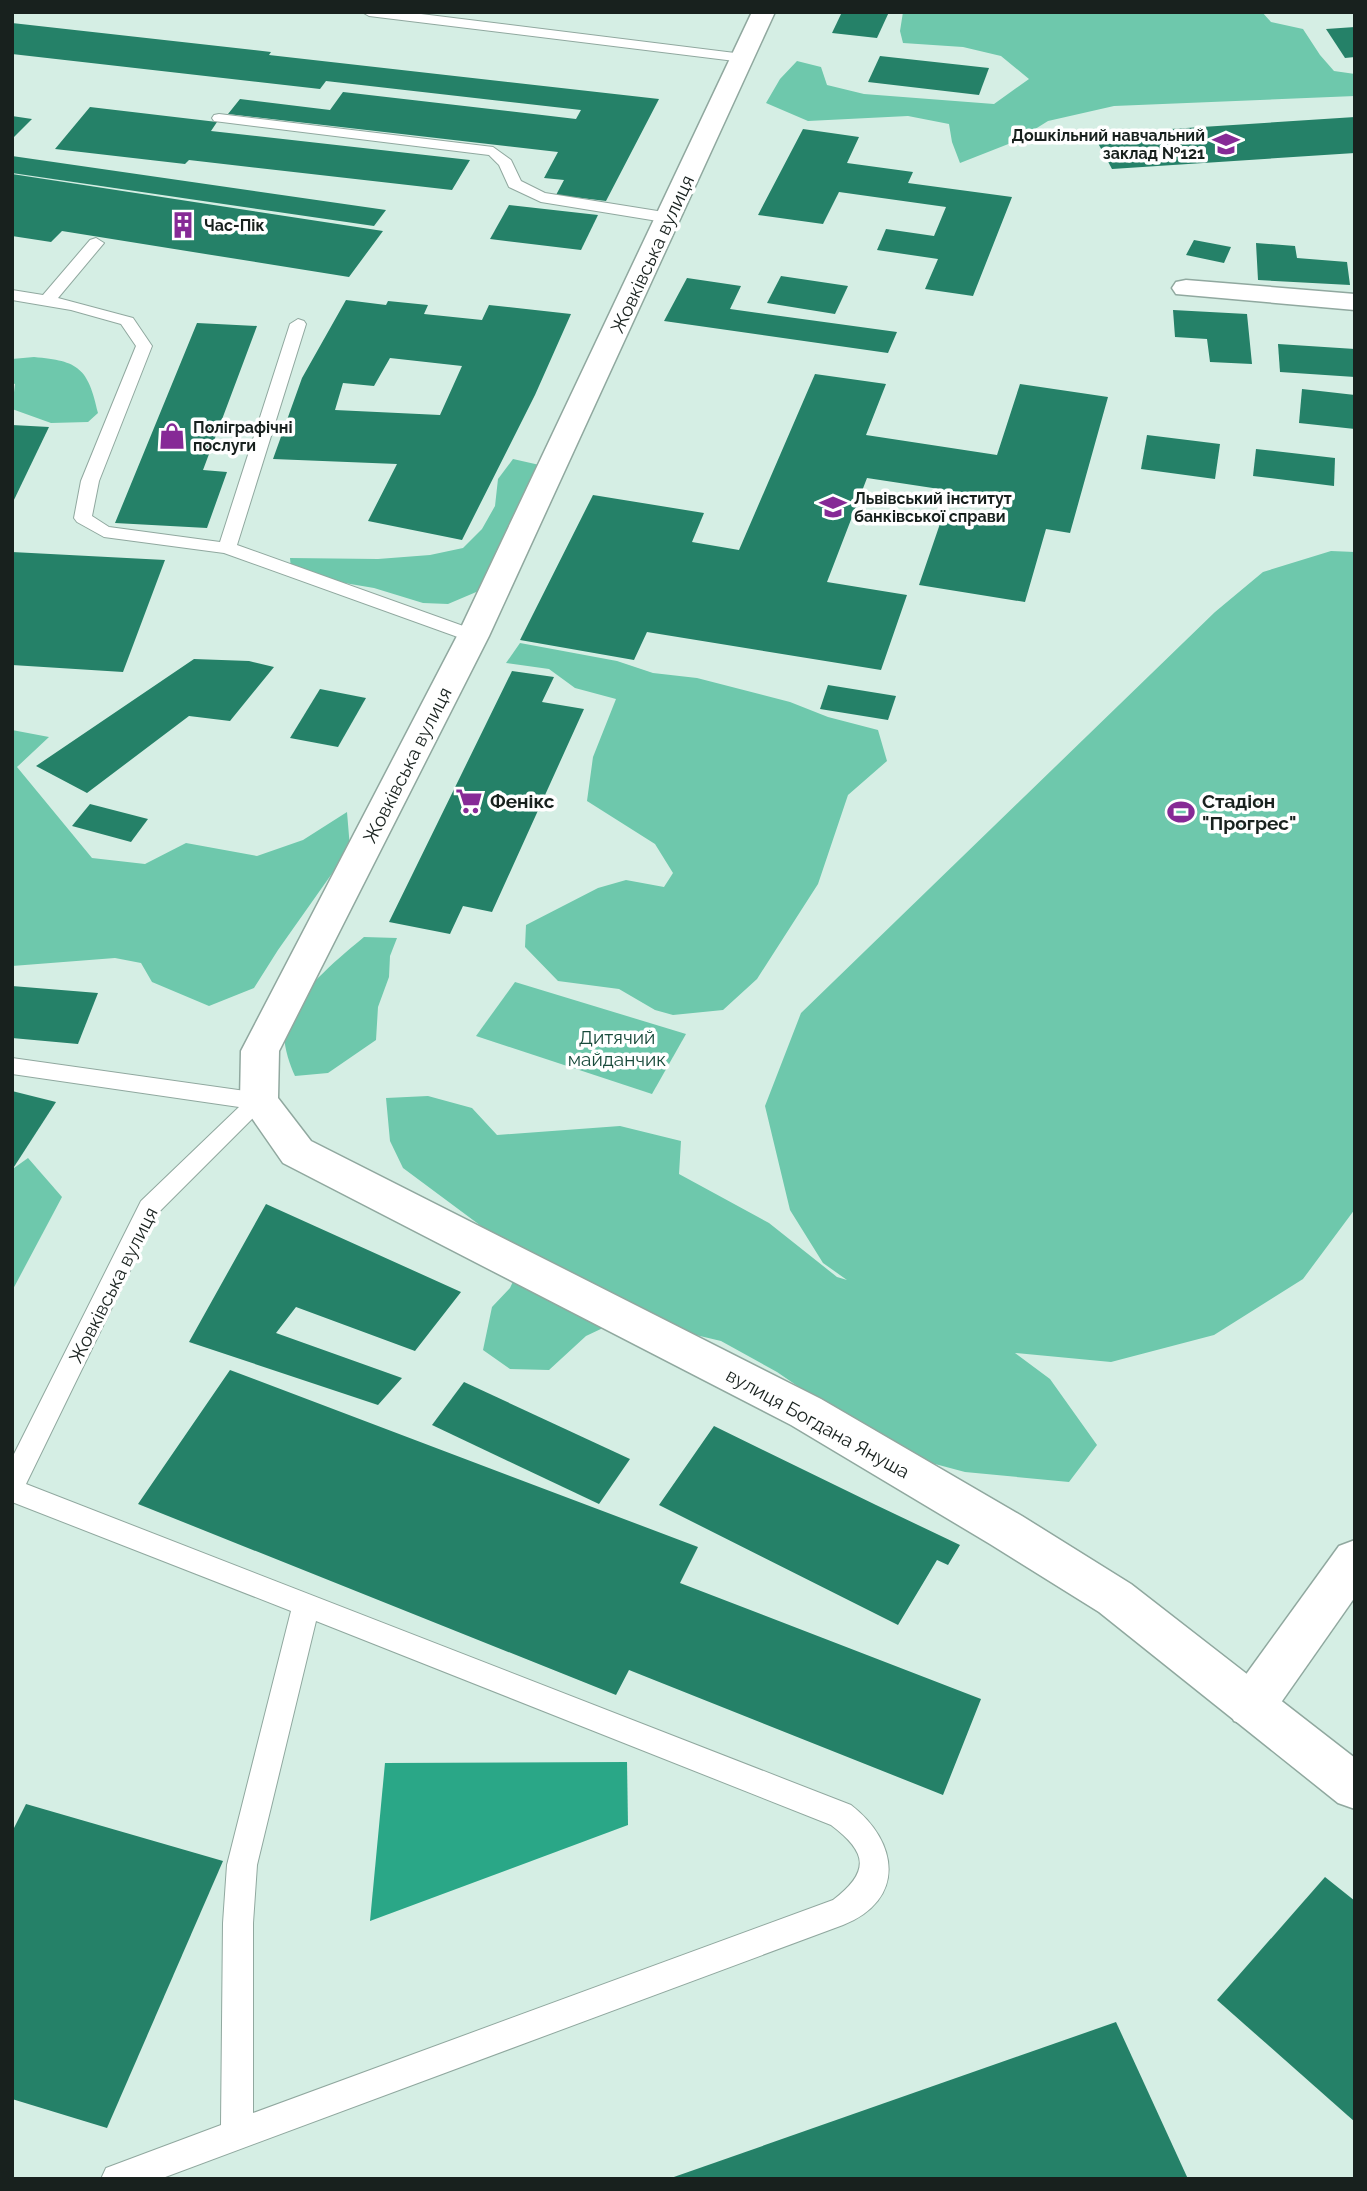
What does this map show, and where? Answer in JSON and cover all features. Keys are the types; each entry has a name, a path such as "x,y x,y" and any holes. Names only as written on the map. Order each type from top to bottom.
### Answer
{"street":[{"name":"Жовківська вулиця","path":"259,1101 260,1051 473,636 764,12"},
{"path":"1186,288 1355,302"},
{"name":"вулиця Богдана Януша","path":"259,1101 297,1152 806,1412 1115,1598 1355,1787"},
{"path":"1251,1706 1355,1560"}],"lane":[{"path":"369,12 743,58"},
{"path":"219,118 493,151 506,163 514,184 541,197 670,218"},
{"path":"47,301 96,243"},
{"path":"12,295 73,305 127,321 144,346 90,481 83,518 104,532 227,548 473,636"},
{"path":"227,548 298,324"},
{"path":"12,1066 259,1101"},
{"name":"Жовківська вулиця","path":"12,1488 149,1207 259,1101"},
{"path":"12,1488 841,1815 859,1826 871,1843 876,1864 872,1883 861,1899 843,1911 117,2179"},
{"path":"237,2135 238,1923 242,1865 306,1605"}],"green space":[{"path":"903,12 1262,12 1271,22 1303,29 1334,71 1355,74 1355,96 1114,106 1048,121 1016,141 960,163 949,124 908,116 808,121 766,103 780,79 797,61 821,67 827,85 864,94 994,104 1029,79 1001,56 963,47 903,43 900,31"},
{"path":"34,357 62,361 79,370 90,386 98,413 88,422 51,423 12,409 15,384 12,383 12,359"},
{"path":"513,459 544,466 488,587 448,604 423,603 374,588 303,576 291,569 290,558 378,559 430,555 463,548 482,529 495,506 498,479"},
{"name":"Стадіон \"Прогрес\"","path":"1331,551 1355,552 1355,1209 1303,1279 1214,1335 1111,1362 1015,1353 1050,1379 1097,1445 1069,1482 965,1472 920,1460 847,1420 777,1372 721,1341 624,1318 586,1336 549,1370 510,1369 483,1350 492,1307 510,1288 524,1258 403,1168 390,1141 386,1098 428,1096 472,1108 497,1135 620,1126 681,1141 679,1174 769,1223 837,1277 847,1280 823,1263 790,1210 765,1106 801,1013 1215,612 1263,572"},
{"path":"520,643 617,661 653,673 697,678 790,702 828,717 878,730 887,761 848,795 818,884 757,979 723,1010 673,1015 655,1010 619,989 558,981 525,947 526,925 598,888 626,880 664,887 673,873 655,844 587,801 593,757 616,699 575,688 549,669 506,663"},
{"path":"12,730 49,737 17,767 92,858 145,864 186,843 257,856 303,840 347,812 350,848 254,988 209,1006 152,982 141,963 115,958 12,966"},
{"path":"364,937 397,938 390,956 389,977 378,1007 376,1040 328,1073 295,1076 284,1040 289,1016 318,978"},
{"name":"Дитячий майданчик","path":"515,982 686,1034 652,1094 476,1036"},
{"path":"28,1158 62,1197 12,1291 14,1168"}],"shaded area":[{"path":"627,1762 628,1825 370,1921 385,1763"}],"building":[{"path":"842,12 889,12 877,38 832,33"},
{"path":"12,23 659,99 606,201 556,195 564,180 544,178 558,152 228,114 240,99 330,110 343,92 576,119 581,110 326,81 320,89 12,54"},
{"path":"1355,27 1355,57 1345,58 1326,29"},
{"path":"880,56 989,68 979,95 868,82"},
{"path":"90,107 217,122 211,131 470,160 452,190 189,160 185,164 55,149"},
{"path":"12,116 32,119 12,139"},
{"name":"Дошкільний навчальний заклад №121","path":"1355,117 1355,153 1112,169 1093,134"},
{"path":"803,129 859,137 847,163 913,172 908,183 1012,197 973,296 925,289 938,259 877,250 886,229 934,236 946,207 839,192 823,224 758,215"},
{"path":"12,156 386,210 374,226 12,173"},
{"name":"Час-Пік","path":"12,174 383,231 349,277 62,231 51,242 12,236"},
{"path":"509,205 598,215 581,250 490,239"},
{"path":"1194,240 1231,247 1224,263 1186,255"},
{"path":"1256,243 1295,246 1297,258 1347,262 1350,285 1258,280"},
{"path":"781,276 848,286 835,314 767,303"},
{"path":"687,278 741,286 730,309 897,332 888,353 664,321"},
{"path":"346,300 386,305 388,301 428,305 424,314 482,320 489,305 571,314 535,395 462,540 368,521 397,464 273,459 302,378","holes":["390,358 462,366 440,415 335,410 343,383 374,386"]},
{"path":"1173,310 1247,314 1252,364 1210,362 1207,339 1175,337"},
{"path":"197,323 257,326 203,470 227,472 207,528 115,523"},
{"path":"1278,344 1355,349 1355,377 1280,372"},
{"path":"815,374 886,384 866,435 997,455 1020,384 1108,397 1070,533 1046,529 1025,602 919,585 943,515 997,523 1005,499 867,478 827,582 907,595 881,670 647,632 634,660 520,640 593,495 704,513 692,542 739,550"},
{"path":"1302,389 1355,395 1355,429 1299,423"},
{"path":"12,425 49,427 12,504"},
{"path":"1147,435 1220,444 1215,479 1141,469"},
{"path":"1256,449 1335,458 1334,486 1253,476"},
{"path":"12,552 165,560 123,672 12,665"},
{"path":"194,659 249,661 274,667 230,721 189,716 87,793 36,766"},
{"path":"512,671 554,677 542,702 584,709 492,912 463,906 450,934 389,922"},
{"path":"828,685 896,696 888,720 820,709"},
{"path":"320,689 366,698 338,747 290,738"},
{"path":"90,804 148,819 131,842 72,826"},
{"path":"12,986 98,993 78,1044 12,1038"},
{"path":"12,1091 56,1102 12,1170"},
{"path":"266,1204 461,1292 415,1351 296,1307 276,1333 402,1378 378,1405 189,1342"},
{"path":"230,1370 698,1547 680,1583 981,1699 943,1795 629,1670 616,1695 138,1504"},
{"path":"464,1382 630,1459 599,1504 432,1425"},
{"path":"714,1426 960,1545 948,1565 937,1560 898,1625 659,1505"},
{"path":"26,1804 223,1861 107,2128 12,2099 12,1832"},
{"path":"1325,1877 1355,1901 1355,2122 1217,2000"},
{"path":"1116,2022 1188,2179 671,2179 671,2178"}],"place":[{"name":"Дошкільний навчальний заклад №121","path":"1226,144"},
{"name":"Час-Пік","path":"183,225"},
{"name":"Поліграфічні послуги","path":"172,436"},
{"name":"Львівський інститут банківської справи","path":"833,507"},
{"name":"Фенікс","path":"469,801"},
{"name":"Стадіон \"Прогрес\"","path":"1181,812"}]}
